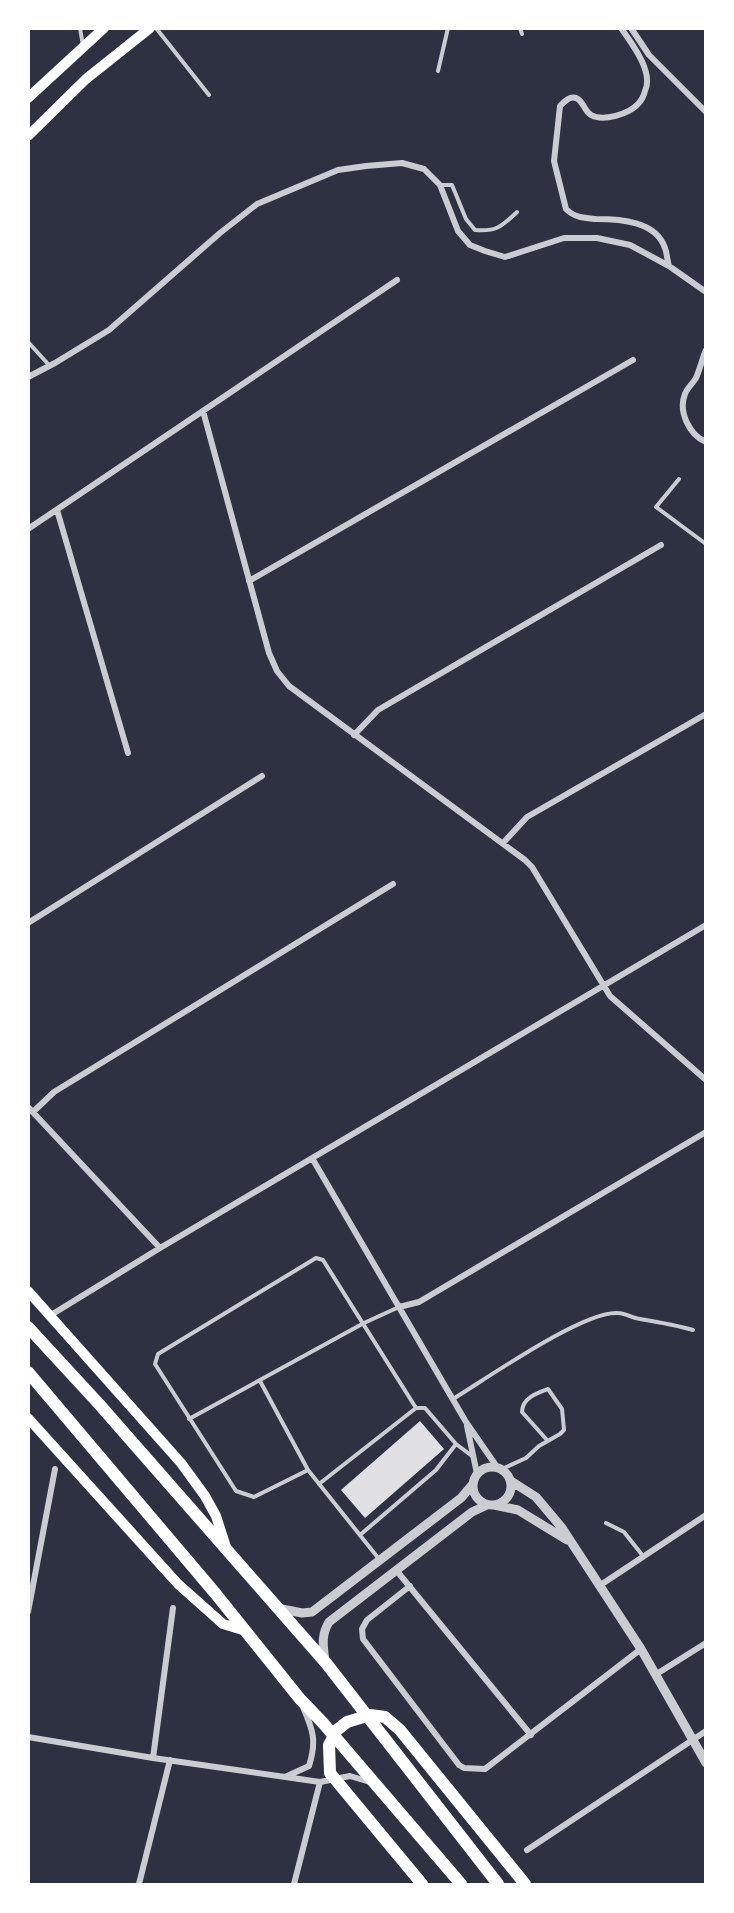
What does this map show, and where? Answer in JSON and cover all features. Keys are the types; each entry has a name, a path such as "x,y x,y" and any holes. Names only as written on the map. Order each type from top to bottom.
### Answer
{"highway":[{"path":"28,1328 107,1413 326,1664 498,1884"},
{"path":"28,1371 215,1593 300,1699 461,1884"},
{"path":"422,1884 330,1773 329,1745 337,1730 347,1722 370,1715 384,1717 400,1730 525,1884"}],"main road":[{"path":"28,98 104,28"},
{"path":"28,136 86,79 150,28"},
{"path":"28,1291 153,1429 193,1478 216,1516 229,1554"},
{"path":"28,1418 178,1584 223,1624 246,1631"}],"street":[{"path":"621,28 646,72 647,89 638,104 626,112 612,116 591,116 579,100 575,98 566,100 560,106 554,161 566,209 572,215 582,218 615,219 644,226 657,233 665,246 669,266"},
{"path":"631,28 649,55 705,112"},
{"path":"28,377 109,330 220,233 257,204 339,170 366,165 402,163 424,169 440,185 459,231 470,245 485,251 505,257 564,238 597,238 630,245 669,266 705,292"},
{"path":"28,529 397,280"},
{"path":"705,350 696,378 684,394 683,411 688,426 697,438 705,442"},
{"path":"249,581 633,360"},
{"path":"203,411 269,653 277,671 289,686 525,860 532,867 610,996 705,1080"},
{"path":"57,510 128,753"},
{"path":"354,735 378,710 661,545"},
{"path":"502,843 527,817 705,714"},
{"path":"28,923 262,776"},
{"path":"160,1248 31,1110 54,1092 393,884"},
{"path":"51,1315 705,925"},
{"path":"399,1307 419,1302 705,1132"},
{"path":"312,1158 466,1422 511,1481 536,1497 555,1519 641,1649 705,1762"},
{"path":"466,1422 477,1474"},
{"path":"277,1608 302,1613 312,1612 461,1498 473,1484 477,1474 486,1468 500,1468"},
{"path":"28,1612 55,1469"},
{"path":"326,1664 322,1644 324,1630 329,1622 472,1512 504,1501 512,1486 511,1481"},
{"path":"473,1484 475,1495 490,1505 518,1510 569,1541"},
{"path":"599,1586 705,1515"},
{"path":"396,1570 531,1735"},
{"path":"410,1586 367,1620 362,1629 363,1639 459,1765 464,1768 485,1769 641,1649"},
{"path":"153,1758 173,1608"},
{"path":"655,1675 705,1643"},
{"path":"284,1777 309,1766 314,1749 313,1730 300,1699"},
{"path":"527,1850 705,1731"},
{"path":"28,1737 320,1782 350,1776 374,1783"},
{"path":"139,1884 170,1760"},
{"path":"294,1884 320,1782"}],"lane":[{"path":"80,28 83,47"},
{"path":"156,28 209,95"},
{"path":"438,71 448,28"},
{"path":"440,185 452,185 466,219 475,230 498,229 517,212"},
{"path":"28,342 50,366"},
{"path":"679,479 656,507 705,544"},
{"path":"308,1470 254,1497 236,1491 155,1364 159,1354 316,1258 323,1260 416,1408"},
{"path":"189,1419 364,1323 399,1307"},
{"path":"453,1399 561,1332 585,1321 616,1312 693,1330"},
{"path":"260,1381 308,1470 380,1560"},
{"path":"500,1468 526,1458 547,1440 564,1430 565,1421 562,1409 548,1389 525,1402 522,1407 522,1412 547,1440"},
{"path":"319,1484 416,1408 425,1408 456,1444 472,1457"},
{"path":"360,1535 436,1470 456,1444"},
{"path":"606,1522 624,1532 644,1556"}],"building":[{"path":"420,1421 444,1449 365,1518 341,1490"}]}
